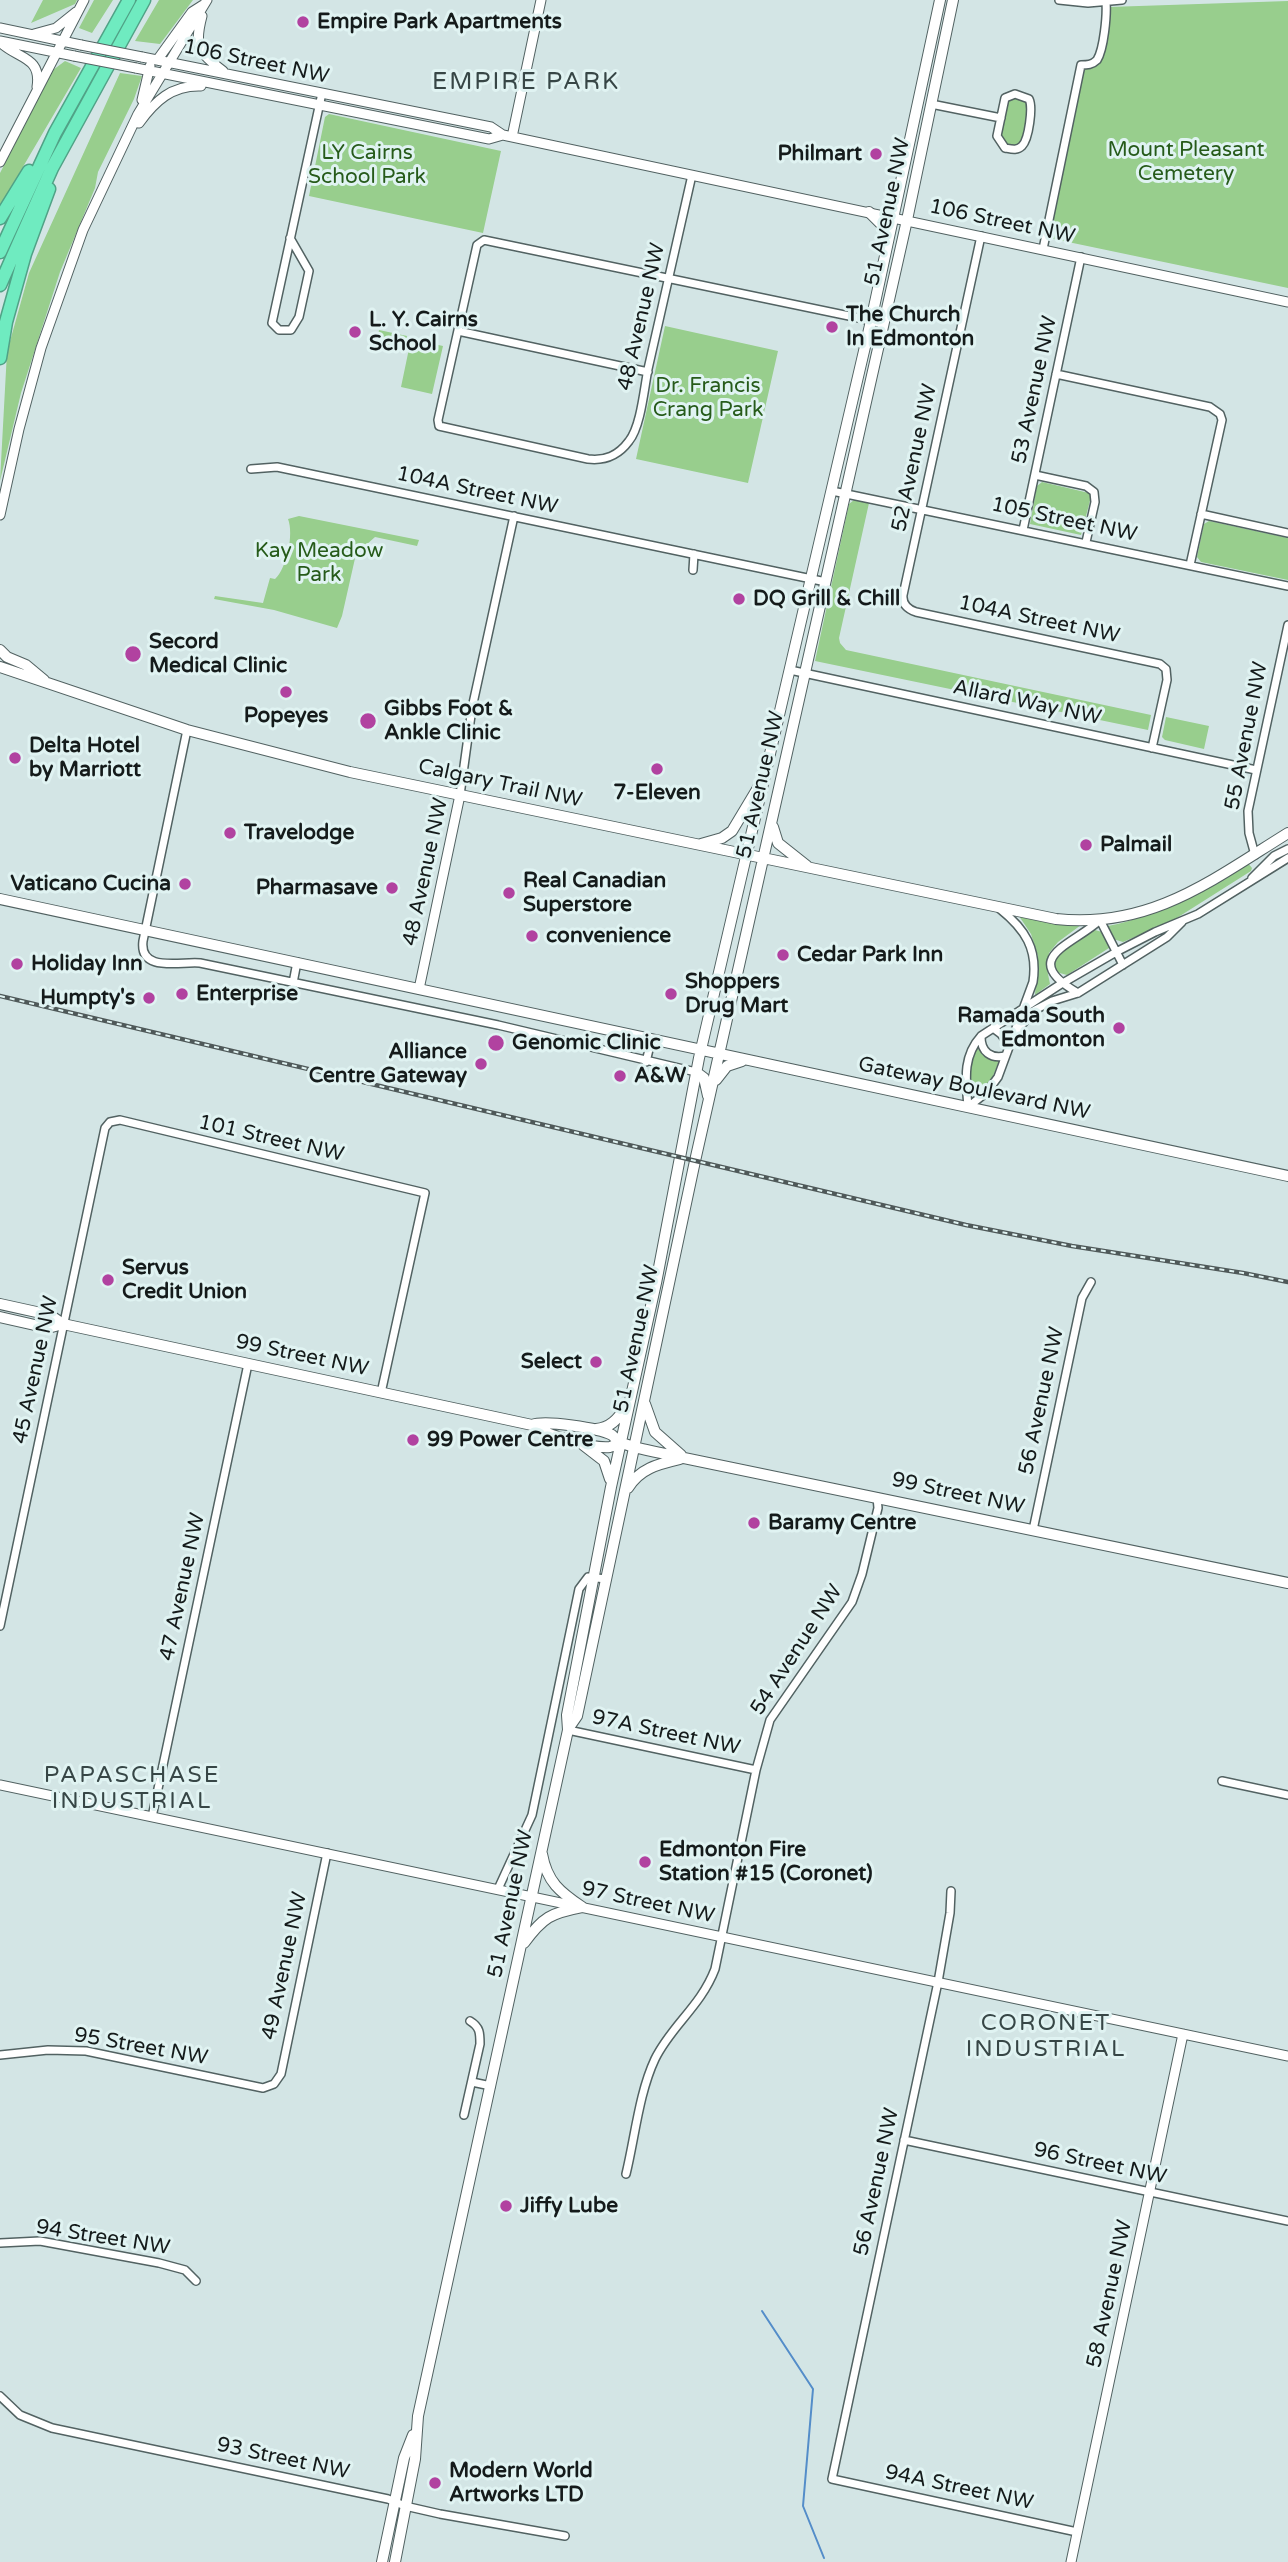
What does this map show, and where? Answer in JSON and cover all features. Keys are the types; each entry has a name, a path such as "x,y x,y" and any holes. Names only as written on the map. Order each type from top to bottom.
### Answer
{"highway":[{"path":"0,252 55,133 128,0"},
{"path":"0,285 52,168 144,0"},
{"path":"0,218 55,133"},
{"path":"0,358 6,322 25,254 48,195 52,168"}],"main road":[{"name":"51 Avenue NW","path":"395,2562 404,2458 416,2428 568,1730 567,1715 593,1576 654,1293 696,1072 813,579 940,0"},
{"name":"51 Avenue NW","path":"568,1730 577,1716 719,1054 884,324 953,0"},
{"path":"869,212 884,226 888,244"},
{"path":"0,650 26,665 50,685"},
{"name":"Calgary Trail NW","path":"0,667 187,730 350,772 1056,919 1100,920 1139,913 1177,900 1288,834"},
{"path":"698,845 722,838 732,831 764,779"},
{"path":"774,814 773,831 777,843 810,869"},
{"name":"Gateway Boulevard NW","path":"0,899 651,1041 1287,1173"},
{"path":"709,1100 716,1079 724,1069 737,1062 749,1061"},
{"path":"696,1072 704,1078 709,1100"},
{"name":"99 Street NW","path":"0,1304 50,1315 63,1324 532,1425 545,1434 610,1447 621,1442"},
{"name":"99 Street NW","path":"0,1317 48,1328 63,1324"},
{"path":"644,1398 654,1432 684,1458"},
{"path":"585,1429 603,1429 609,1426 629,1402"},
{"name":"99 Street NW","path":"532,1425 549,1422 585,1429 611,1435 634,1446 684,1458 1288,1583"},
{"path":"578,1441 604,1461 610,1474 611,1487"},
{"path":"622,1499 637,1475 659,1464 684,1458"},
{"path":"542,1851 554,1884 562,1894 582,1907"},
{"path":"521,1946 547,1917 556,1912 582,1907"},
{"name":"51 Avenue NW","path":"382,2562 400,2504"}],"street":[{"path":"508,136 541,0"},
{"path":"1059,0 1122,0"},
{"path":"162,74 158,60 192,12 206,2"},
{"path":"0,515 24,408 50,319 83,230 138,114 206,2"},
{"path":"206,2 198,46 204,56 227,74"},
{"path":"1042,249 1081,65 1091,64 1098,58 1106,18 1106,2"},
{"path":"30,34 61,25 82,4"},
{"path":"0,162 82,4"},
{"name":"106 Street NW","path":"0,29 491,127 508,136 1288,302"},
{"path":"0,41 35,67 38,78 37,92"},
{"name":"106 Street NW","path":"0,41 489,139 508,136"},
{"path":"138,114 150,71 144,57"},
{"path":"122,145 154,103 176,89 224,86"},
{"path":"290,239 309,271 299,317 291,330 279,331 272,323 290,239 319,105 322,93"},
{"path":"1015,94 1029,99 1032,108 1025,141 1017,149 1005,148 999,141 997,135 1001,118 1005,98 1009,95 1015,94"},
{"path":"931,104 1001,118"},
{"name":"48 Avenue NW","path":"457,331 438,425 443,429 587,459 610,458 622,450 633,436 692,174"},
{"name":"52 Avenue NW","path":"905,605 903,595 981,236"},
{"path":"648,372 457,331 479,242 484,240 884,324"},
{"name":"53 Avenue NW","path":"1023,530 1081,257"},
{"path":"1056,374 1218,410 1222,420 1190,565"},
{"name":"104A Street NW","path":"251,469 277,467 826,582"},
{"path":"1035,475 1092,490 1095,502 1086,542"},
{"name":"105 Street NW","path":"832,491 1288,586"},
{"path":"1201,514 1288,533"},
{"name":"48 Avenue NW","path":"419,989 460,795 472,708 514,516"},
{"path":"693,570 694,555"},
{"name":"104A Street NW","path":"905,605 916,612 1157,663 1166,669 1167,680 1152,748"},
{"name":"55 Avenue NW","path":"1255,855 1247,815 1288,625"},
{"name":"Allard Way NW","path":"790,670 1256,770"},
{"path":"187,730 142,948 146,957 153,962 201,963 498,1025 696,1072"},
{"path":"1249,881 1274,856 1288,849"},
{"path":"968,1107 967,1062 972,1047 981,1036 1061,984 1155,932 1198,914 1288,858"},
{"path":"968,1107 994,1083 1018,1018 1025,1008 1034,973 1032,948 1022,929 1000,908"},
{"path":"1010,1042 1029,1014 1052,1001 1078,993 1167,937 1185,919"},
{"path":"1100,920 1123,965"},
{"name":"Calgary Trail NW","path":"1061,984 1052,971 1055,954 1066,942 1100,920"},
{"path":"293,983 297,962"},
{"path":"1061,984 1078,993"},
{"path":"498,1025 502,1008"},
{"path":"993,1028 1010,1042"},
{"path":"981,1036 983,1048 988,1054 994,1057 1005,1056"},
{"path":"646,1062 651,1041"},
{"name":"101 Street NW","path":"110,1122 120,1120 425,1193 381,1393"},
{"name":"45 Avenue NW","path":"0,1626 105,1128 110,1122"},
{"name":"56 Avenue NW","path":"1033,1530 1082,1298 1091,1282"},
{"name":"47 Avenue NW","path":"152,1817 248,1364"},
{"name":"54 Avenue NW","path":"626,2174 656,2056 710,1983 723,1937 763,1738 775,1710 852,1602 858,1589 878,1508 877,1497"},
{"path":"593,1576 606,1579"},
{"name":"51 Avenue NW","path":"498,1889 532,1815 579,1589 587,1577 593,1576"},
{"name":"97A Street NW","path":"568,1730 756,1770"},
{"path":"1222,1782 1288,1795"},
{"name":"97 Street NW","path":"0,1785 1288,2056"},
{"name":"49 Avenue NW","path":"274,2084 281,2074 327,1853"},
{"name":"56 Avenue NW","path":"832,2479 938,1982 950,1913 951,1891"},
{"path":"464,2115 480,2032 470,2021"},
{"name":"58 Avenue NW","path":"1071,2562 1183,2034"},
{"name":"95 Street NW","path":"0,2055 48,2050 86,2051 263,2088 274,2084"},
{"path":"471,2082 491,2086"},
{"name":"96 Street NW","path":"904,2140 1288,2221"},
{"name":"94 Street NW","path":"0,2243 40,2241 159,2263 185,2270 196,2281"},
{"name":"93 Street NW","path":"1,2397 27,2418 52,2428 400,2504 565,2536"},
{"name":"94A Street NW","path":"832,2479 1077,2532"}],"green space":[{"path":"43,0 77,0 75,4 31,23"},
{"path":"94,0 113,0 92,33 79,28"},
{"path":"159,0 193,0 160,44 135,41"},
{"name":"Mount Pleasant Cemetery","path":"1288,1 1288,288 1049,238 1083,69 1095,64 1109,7"},
{"path":"65,61 81,68 0,206 0,173 53,70"},
{"path":"120,73 142,76 134,99 98,172 95,188 60,272 21,393 0,481 7,352 29,273"},
{"path":"1015,97 1027,101 1028,112 1025,131 1016,146 1006,145 1001,136 1008,100"},
{"name":"LY Cairns School Park","path":"329,114 501,151 483,233 309,196 325,117"},
{"name":"Dr. Francis Crang Park","path":"665,326 778,351 748,483 636,459"},
{"path":"379,330 407,336 404,351 376,345"},
{"path":"411,339 443,346 432,394 401,387"},
{"path":"1042,482 1089,493 1091,497 1081,535 1030,524 1037,486"},
{"path":"854,500 869,503 839,638 846,650 1151,715 1148,730 815,661 849,504"},
{"name":"Kay Meadow Park","path":"299,516 419,540 417,546 375,537 356,554 337,628 274,610 214,599 215,596 263,603 270,578 275,579 286,559 290,542 288,519"},
{"path":"1209,521 1288,538 1288,580 1201,562 1197,557 1204,524"},
{"path":"1166,717 1209,726 1204,749 1165,740 1162,737"},
{"path":"1247,862 1252,868 1251,871 1172,921 1123,942 1113,939 1106,929 1108,926 1163,908"},
{"path":"1019,916 1081,925 1058,942 1049,953 1047,969 1050,984 1035,995 1038,956 1031,934"},
{"path":"1095,930 1102,932 1111,945 1109,948 1067,975 1056,972 1054,967 1058,954"},
{"path":"976,1048 999,1061 991,1081 981,1091 972,1089 968,1079"}],"waterway":[{"path":"762,2311 813,2389 803,2506 824,2558"}],"railway":[{"path":"0,996 966,1225 1072,1246 1288,1282"}],"place":[{"name":"Empire Park Apartments","path":"303,22"},
{"name":"Philmart","path":"876,154"},
{"name":"The Church In Edmonton","path":"832,327"},
{"name":"L. Y. Cairns School","path":"355,332"},
{"name":"DQ Grill & Chill","path":"739,599"},
{"name":"Secord Medical Clinic","path":"133,654"},
{"name":"Popeyes","path":"286,692"},
{"name":"Gibbs Foot & Ankle Clinic","path":"368,721"},
{"name":"Delta Hotel by Marriott","path":"15,758"},
{"name":"7-Eleven","path":"657,769"},
{"name":"Travelodge","path":"230,833"},
{"name":"Palmail","path":"1086,845"},
{"name":"Vaticano Cucina","path":"185,884"},
{"name":"Pharmasave","path":"392,888"},
{"name":"Real Canadian Superstore","path":"509,893"},
{"name":"convenience","path":"532,936"},
{"name":"Cedar Park Inn","path":"783,955"},
{"name":"Holiday Inn","path":"17,964"},
{"name":"Enterprise","path":"182,994"},
{"name":"Shoppers Drug Mart","path":"671,994"},
{"name":"Humpty's","path":"149,998"},
{"name":"Ramada South Edmonton","path":"1119,1028"},
{"name":"Genomic Clinic","path":"496,1043"},
{"name":"Alliance Centre Gateway","path":"481,1064"},
{"name":"A&W","path":"620,1076"},
{"name":"Servus Credit Union","path":"108,1280"},
{"name":"Select","path":"596,1362"},
{"name":"99 Power Centre","path":"413,1440"},
{"name":"Baramy Centre","path":"754,1523"},
{"name":"Edmonton Fire Station #15 (Coronet)","path":"645,1862"},
{"name":"Jiffy Lube","path":"506,2206"},
{"name":"Modern World Artworks LTD","path":"435,2483"}],"district":[{"name":"EMPIRE PARK","path":"526,83"},
{"name":"PAPASCHASE INDUSTRIAL","path":"132,1789"},
{"name":"CORONET INDUSTRIAL","path":"1046,2037"}]}
